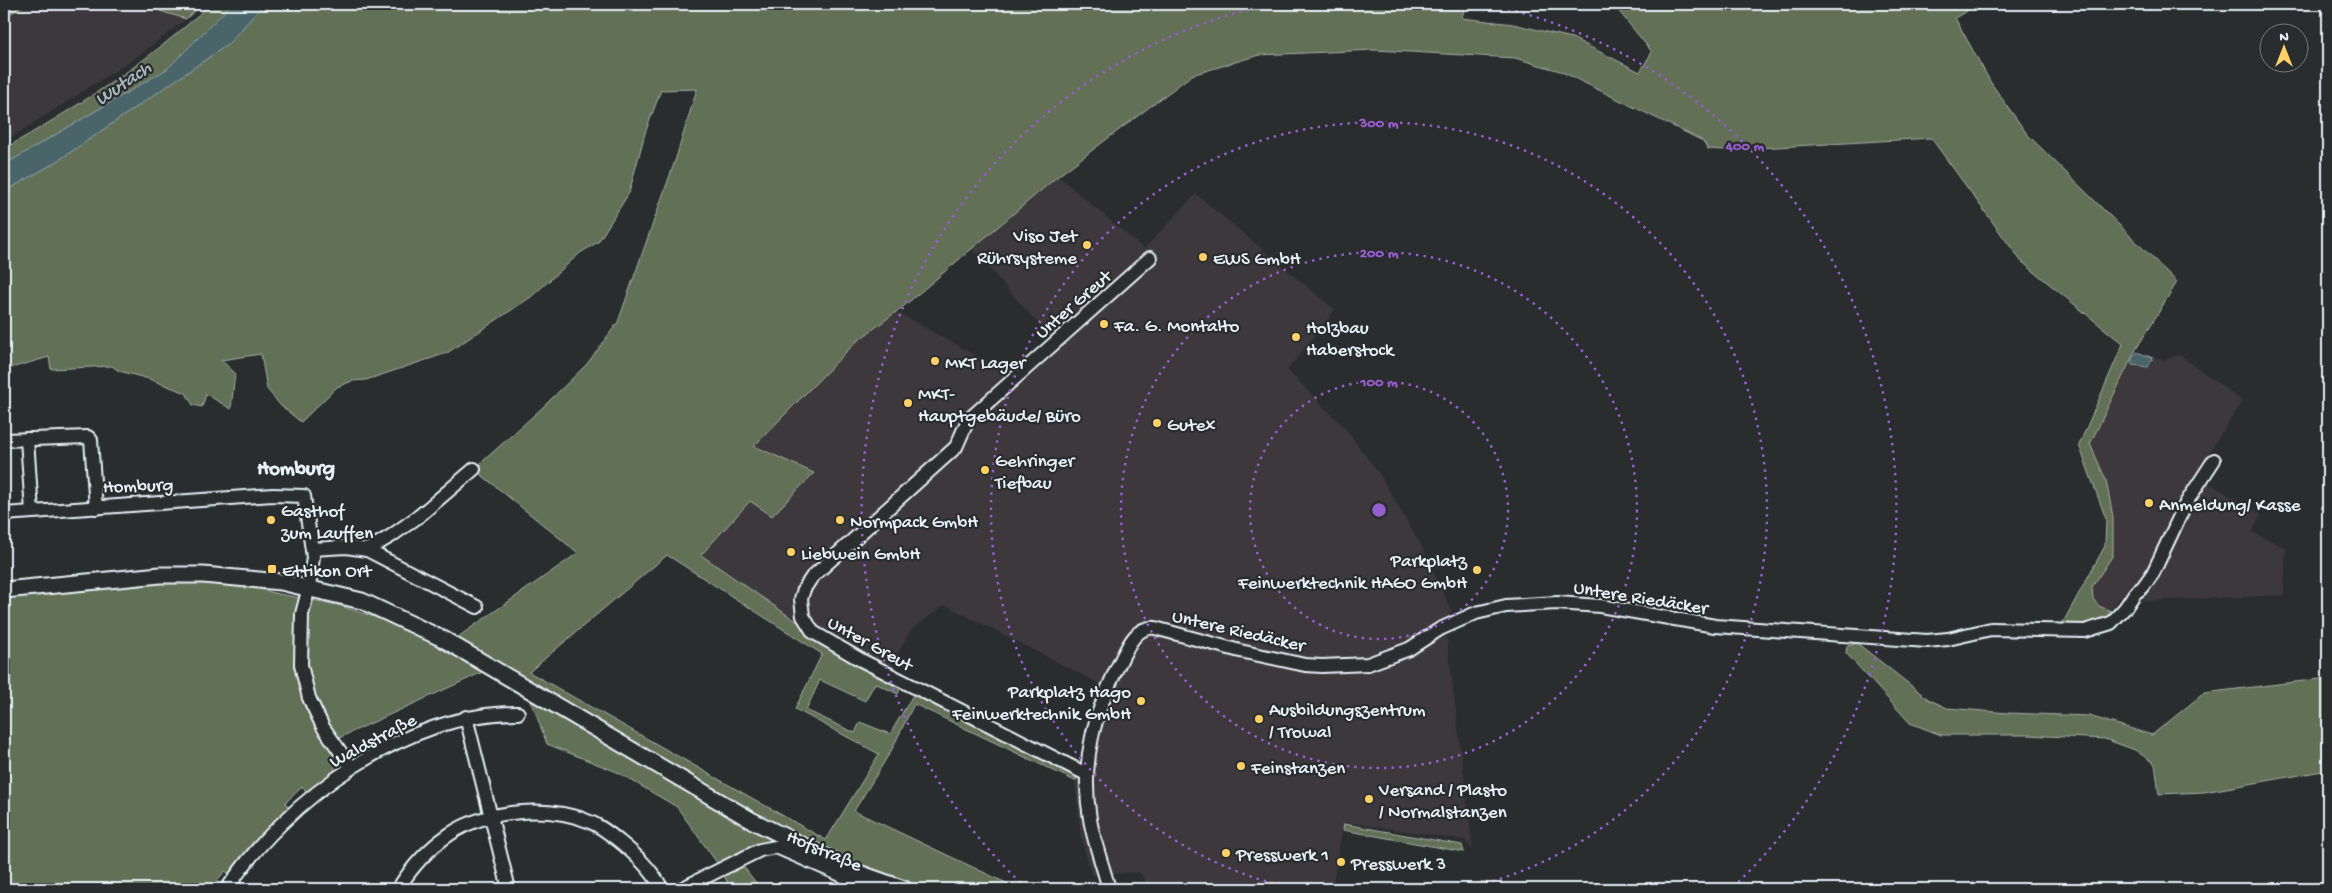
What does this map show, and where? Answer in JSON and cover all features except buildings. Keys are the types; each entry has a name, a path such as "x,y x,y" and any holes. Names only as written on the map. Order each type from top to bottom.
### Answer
{"main road":[{"path":"4,590 168,575 250,578 310,587 362,601 443,640 751,820 856,872 904,889"}],"street":[{"name":"Unter Greut","path":"1086,774 861,660 813,632 804,616 801,599 804,589 812,577 956,447 968,420 1150,258"},
{"name":"Homburg","path":"5,440 88,437 91,440 96,508 273,495 304,496 312,549"},
{"path":"27,439 32,512"},
{"name":"Untere Riedäcker","path":"1109,889 1090,818 1086,774 1087,755 1094,724 1111,679 1131,640 1144,629 1150,627 1240,651 1304,665 1322,666 1368,664 1409,649 1440,629 1476,614 1506,606 1548,603 1600,606 1716,626 1927,642 1991,629 2085,630 2111,622 2125,608 2135,594 2143,588 2154,573 2186,503 2214,460"},
{"path":"367,550 419,516 474,469"},
{"path":"4,514 96,508"},
{"path":"351,767 323,727 309,698 303,674 300,642 310,587 312,549 346,547 367,550 477,607"},
{"name":"Waldstraße","path":"227,889 239,870 288,816 351,767 423,731 466,717 494,712 518,713"},
{"path":"466,717 509,889"},
{"path":"398,889 426,853 451,834 492,817 520,812 568,816 590,822 613,836 633,853 662,889"},
{"name":"Hofstraße","path":"681,889 760,850 776,847 873,889"}],"shaded area":[{"path":"25,4 153,4 160,11 186,19 138,56 4,142 4,18"},
{"path":"1058,176 1144,249 1196,194 1335,310 1287,370 1344,427 1380,475 1423,549 1451,610 1446,631 1473,850 1465,840 1344,822 1332,889 1146,889 1145,879 1139,872 1092,875 1081,837 1075,781 1082,758 1085,738 1104,686 945,605 911,630 888,671 793,619 700,555 751,501 814,472 754,446 856,342 896,312 1012,375 1052,339 972,249"},
{"path":"2135,351 2164,360 2180,355 2242,401 2195,475 2261,514 2252,532 2286,548 2284,595 2146,601 2128,589 2109,611 2099,606 2093,599 2092,587 2113,555 2113,517 2089,445"}],"green space":[{"path":"12,4 25,4 4,18 4,9"},
{"path":"153,4 202,4 186,19 160,11"},
{"path":"210,4 232,4 167,69 4,165 4,149 85,100 138,64"},
{"path":"264,4 1465,4 1462,18 1513,24 1572,38 1640,72 1652,52 1613,4 1978,4 1955,18 1991,83 2027,134 2177,282 2135,351 2090,444 2106,480 2113,517 2113,555 2092,587 2093,599 2099,606 2113,612 2095,623 2061,626 2105,546 2106,519 2079,445 2123,344 2021,261 1931,138 1726,150 1708,149 1703,141 1560,71 1515,58 1375,50 1259,55 1192,75 1058,176 904,306 856,342 754,446 814,473 772,516 750,501 701,555 793,619 901,687 898,694 875,683 865,701 820,680 806,710 855,733 860,722 890,734 913,695 918,695 1079,776 1075,781 914,704 891,751 854,811 1019,889 922,889 880,876 788,834 455,639 578,553 474,469 542,408 587,364 618,322 676,158 697,89 661,90 645,133 629,193 598,242 580,253 531,297 447,353 366,380 352,381 337,387 301,422 281,406 267,389 261,354 221,360 235,373 231,409 206,394 202,407 193,405 186,393 149,379 119,371 112,366 51,369 49,357 4,370 4,192 56,162 227,45","holes":["667,555 822,654 795,709 879,754 826,840 529,672"]},
{"path":"165,581 249,586 274,593 338,605 392,623 485,671 341,737 330,745 335,763 333,774 309,794 302,787 285,803 290,809 266,831 231,875 225,871 215,883 222,889 4,889 4,595"},
{"path":"1857,643 1928,699 1947,708 2008,713 2089,716 2152,735 2204,693 2328,678 2328,770 2204,792 2159,794 2155,764 2135,750 2105,739 2028,735 1941,735 1910,723 1846,653 1847,646"},
{"path":"530,698 777,841 775,845 720,867 677,807 617,772 547,744"},
{"path":"1344,824 1462,845 1464,852 1343,830"},
{"path":"742,865 761,889 731,889 723,874"}],"water":[{"path":"232,4 264,4 227,45 56,162 4,192 4,165 167,69"},
{"path":"2137,352 2153,358 2148,367 2132,365 2131,361"}],"place":[{"name":"Viso Jet Rührsysteme","path":"1087,245"},
{"name":"EWS GmbH","path":"1203,257"},
{"name":"Fa. G. Montalto","path":"1104,324"},
{"name":"Holzbau Haberstock","path":"1296,337"},
{"name":"MKT Lager","path":"935,361"},
{"name":"MKT- Hauptgebäude/ Büro","path":"908,403"},
{"name":"Gutex","path":"1157,423"},
{"name":"Gehringer Tiefbau","path":"985,470"},
{"name":"Anmeldung/ Kasse","path":"2149,503"},
{"name":"Gasthof zum Lauffen","path":"271,520"},
{"name":"Normpack GmbH","path":"840,520"},
{"name":"Liebwein GmbH","path":"791,552"},
{"name":"Ettikon Ort","path":"272,569"},
{"name":"Parkplatz Feinwerktechnik HAGO GmbH","path":"1477,570"},
{"name":"Parkplatz Hago Feinwerktechnik GmbH","path":"1141,701"},
{"name":"Ausbildungszentrum / Trowal","path":"1259,719"},
{"name":"Feinstanzen","path":"1241,766"},
{"name":"Versand / Plasto / Normalstanzen","path":"1369,799"},
{"name":"Presswerk 1","path":"1226,853"},
{"name":"Presswerk 3","path":"1341,862"}],"district":[{"name":"Homburg","path":"296,467"}],"water label":[{"name":"Wutach","path":"122,82"}]}
